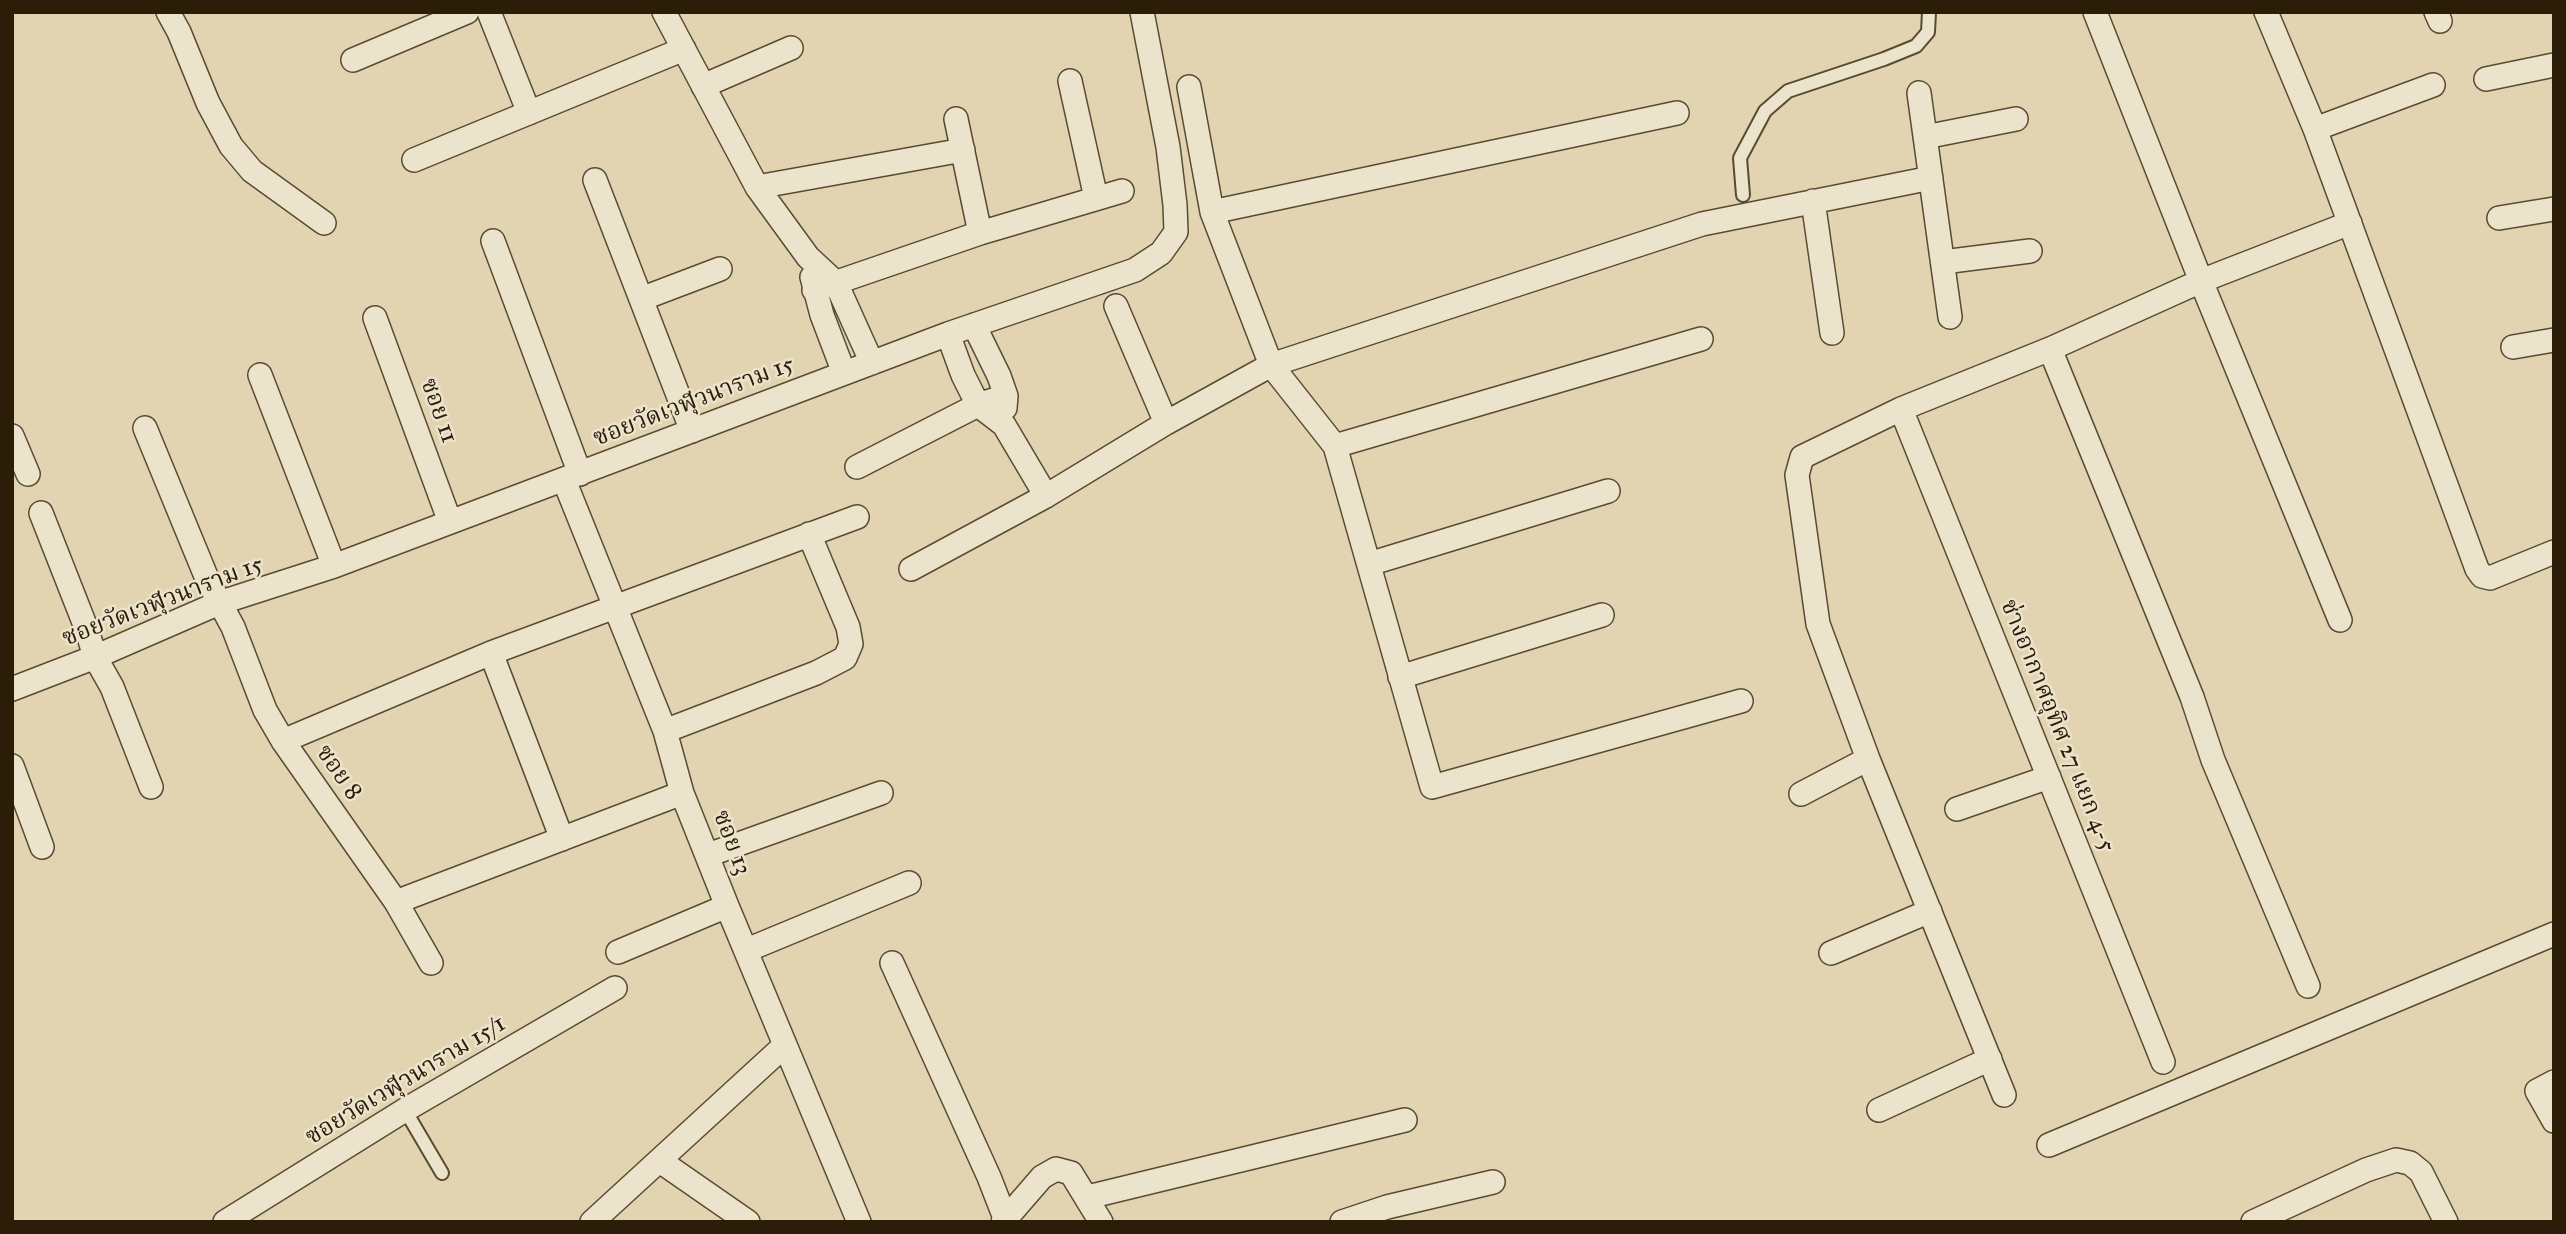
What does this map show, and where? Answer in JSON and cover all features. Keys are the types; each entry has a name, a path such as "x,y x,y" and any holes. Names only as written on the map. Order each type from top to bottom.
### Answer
{"street":[{"path":"169,12 208,103 231,146 252,171 324,223"},
{"path":"353,60 467,12"},
{"path":"489,12 529,113"},
{"path":"664,12 757,187 808,257 873,363"},
{"name":"ซอยวัดเวฬุวนาราม 15","path":"12,689 95,657 219,603 334,566 947,334 1135,270 1161,253 1176,232 1168,147 1142,12"},
{"path":"2095,12 2201,281 2340,620"},
{"path":"2266,12 2315,129 2477,569 2482,576 2490,578 2554,552"},
{"path":"703,86 791,48"},
{"path":"414,160 684,50"},
{"path":"2486,79 2554,65"},
{"path":"1070,82 1096,198"},
{"path":"2315,129 2433,85"},
{"path":"1189,87 1212,212 1271,365 1335,446 1432,787 1741,701"},
{"path":"1919,93 1950,317"},
{"path":"1212,212 1677,113"},
{"path":"1925,136 2017,119"},
{"path":"956,120 980,233"},
{"path":"757,187 963,150"},
{"path":"911,569 1046,496 1271,365 1702,223 1931,178"},
{"path":"595,180 692,431"},
{"path":"825,286 980,233 1122,191"},
{"path":"1813,201 1832,333"},
{"path":"2499,218 2554,208"},
{"path":"2004,1095 1868,759 1818,624 1797,475 1802,457 1901,409 2050,349 2201,281 2350,223"},
{"name":"ซอย 13","path":"493,241 614,606 665,732 682,793 784,1046 859,1222"},
{"path":"1942,262 2030,251"},
{"path":"641,299 720,269"},
{"path":"825,286 844,373"},
{"path":"1116,306 1166,424"},
{"name":"ซอย 11","path":"376,318 450,522"},
{"path":"974,325 1006,396 1004,425"},
{"path":"947,334 978,405 1004,425 1046,496"},
{"path":"1335,446 1701,339"},
{"path":"2512,347 2554,340"},
{"path":"2050,349 2192,697 2213,760 2308,986"},
{"path":"260,376 334,566"},
{"path":"857,467 978,405 1006,396"},
{"name":"ช่างอากาศอุทิศ 27 แยก 4-5","path":"1901,409 2163,1062"},
{"name":"ซอย 8","path":"145,428 219,603 233,627 265,710 283,741 396,902 431,963"},
{"path":"12,436 28,474"},
{"path":"1369,564 1608,491"},
{"path":"41,513 95,657 112,687 152,787"},
{"path":"283,741 491,653 857,517"},
{"path":"665,732 816,673 845,658 851,643 848,627 809,534"},
{"path":"1400,677 1602,614"},
{"path":"491,653 562,839"},
{"path":"1801,794 1868,759"},
{"path":"12,766 42,847"},
{"path":"1958,809 2049,777"},
{"path":"396,902 682,793"},
{"path":"708,855 881,793"},
{"path":"747,950 909,883"},
{"path":"618,952 727,906"},
{"path":"1831,953 1930,911"},
{"path":"2049,1145 2554,934"},
{"path":"892,963 989,1177 1004,1220 1042,1177 1056,1169 1071,1173 1101,1222"},
{"name":"ซอยวัดเวฬุวนาราม 15/1","path":"225,1222 405,1110 615,988"},
{"path":"592,1222 784,1046"},
{"path":"1880,1110 1990,1059"},
{"path":"2554,1082 2537,1091 2554,1121"},
{"path":"1088,1197 1405,1120"},
{"path":"2253,1222 2366,1170 2396,1160 2410,1163 2421,1172 2446,1222"},
{"path":"660,1161 748,1222"},
{"path":"1342,1222 1387,1207 1493,1182"}],"lane":[{"path":"1743,195 1740,159 1765,111 1788,91 1884,60 1916,46 1928,33 1929,12"},
{"path":"405,1110 442,1172"}]}
